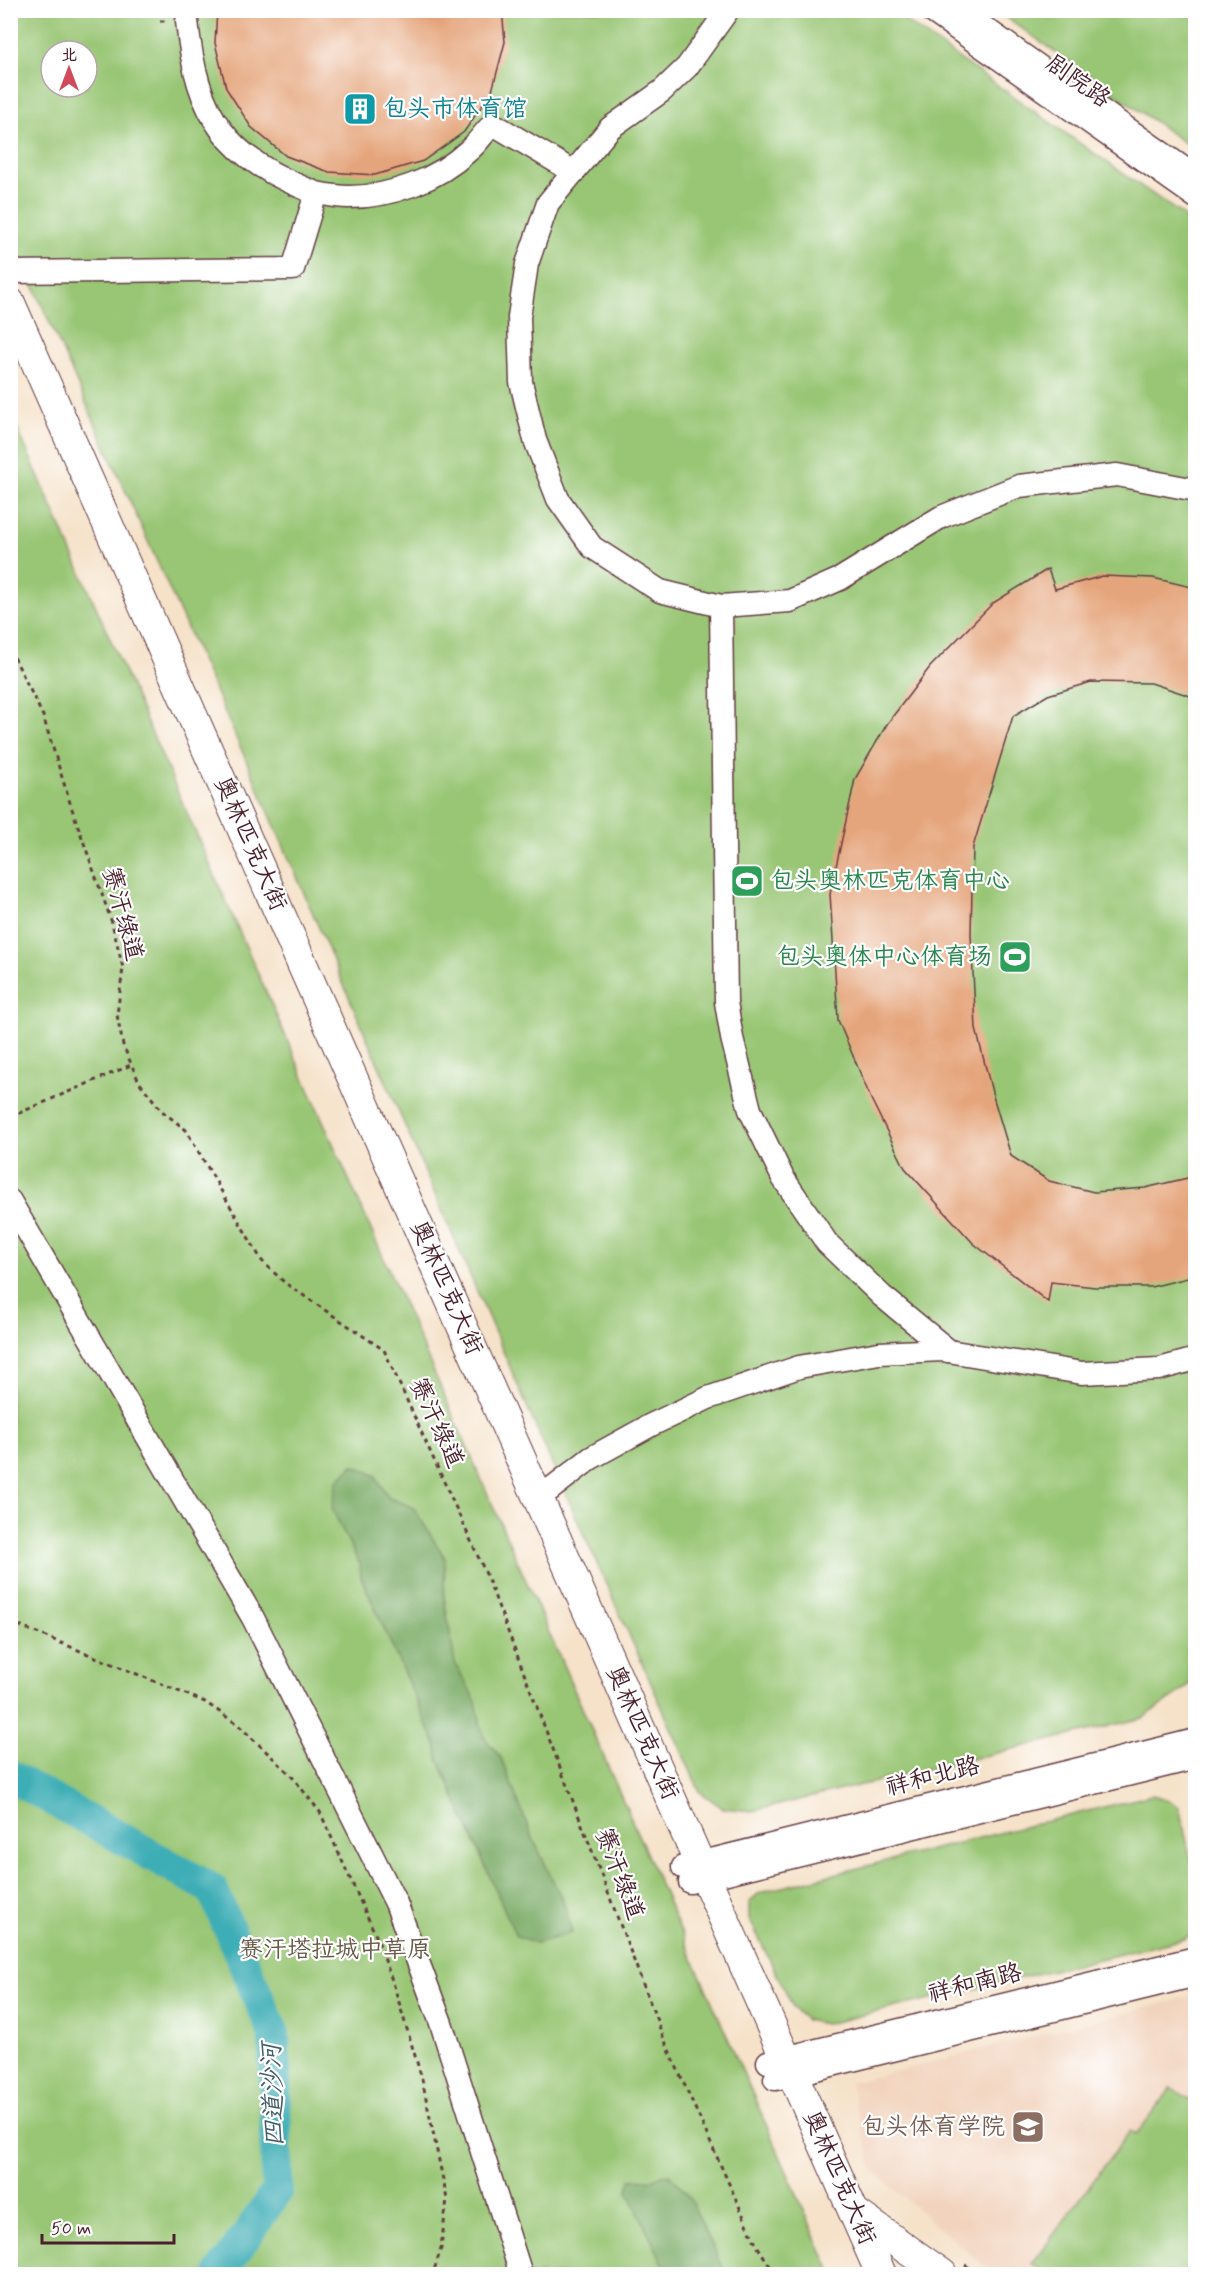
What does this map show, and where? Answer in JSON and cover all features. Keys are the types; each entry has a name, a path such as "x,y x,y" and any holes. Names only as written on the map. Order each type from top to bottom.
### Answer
{"main road":[{"name":"奥林匹克大街","path":"10,303 539,1498 695,1872"},
{"name":"奥林匹克大街","path":"10,340 695,1872 846,2218 865,2260 881,2274"},
{"name":"奥林匹克大街","path":"781,2068 825,2193 846,2218"},
{"path":"846,2218 942,2274"},
{"path":"865,2260 908,2274"}],"street":[{"path":"728,10 687,67 662,91 610,128 548,203 527,264 519,317 520,382 536,440 558,499 592,547 660,591 721,606 790,601 840,579 941,517 1019,486 1117,475 1196,490"},
{"name":"剧院路","path":"930,10 1196,197"},
{"name":"剧院路","path":"959,10 1196,177"},
{"path":"188,21 191,54 200,89 215,122 233,144 258,166 287,182 316,193 348,197 379,195 410,186 440,172 469,151 493,124 574,172"},
{"path":"10,272 293,268 316,193"},
{"path":"721,606 726,1002 732,1038 750,1110 783,1178 827,1243 882,1296 949,1351"},
{"path":"10,1201 253,1618 396,1903 441,2023 521,2274"},
{"path":"539,1498 591,1458 651,1425 708,1398 799,1367 879,1353 949,1351 1082,1373 1159,1369 1196,1359"},
{"name":"祥和北路","path":"695,1872 1196,1740"},
{"name":"祥和北路","path":"695,1872 1196,1758"},
{"name":"祥和南路","path":"781,2068 1196,1958"},
{"name":"祥和南路","path":"781,2068 1196,1975"}],"path":[{"name":"赛汗绿道","path":"10,649 43,716 71,806 112,923 123,968 117,1015 123,1045 139,1082 162,1111 186,1130 262,1261 285,1283 384,1350 486,1574 664,2039 756,2244 775,2274"},
{"path":"10,1117 131,1065"},
{"path":"10,1622 205,1702 237,1724 290,1774 320,1812 377,1938 422,2079 447,2199 441,2248 433,2274"}],"shaded area":[{"name":"包头体育学院","path":"1195,1995 1195,2274 993,2274 873,2171 850,2083"}],"green space":[{"name":"包头奥林匹克体育中心","path":"11,10 891,11 1195,224 1196,1675 1186,1688 1143,1718 753,1811 723,1808 700,1792 549,1457 243,753 11,236"},
{"path":"997,11 1195,11 1195,150"},
{"name":"赛汗塔拉城中草原","path":"10,412 832,2274 11,2274"},
{"path":"353,1465 375,1475 389,1498 413,1507 445,1558 444,1597 455,1663 476,1702 483,1736 501,1758 530,1832 565,1906 572,1933 536,1943 516,1936 438,1759 437,1747 361,1577 360,1565 332,1509 337,1481"},
{"path":"1152,1795 1169,1800 1179,1807 1195,1878 1195,1932 1184,1939 825,2024 806,2020 794,2009 749,1918 749,1903 758,1894 770,1890"},
{"path":"1172,2087 1195,2104 1195,2274 1046,2274 1032,2264 1130,2131 1136,2135"},
{"path":"669,2174 687,2193 726,2274 668,2274 628,2191 630,2180 653,2179"}],"building":[{"name":"包头市体育馆","path":"217,10 502,10 505,42 492,91 464,132 423,161 375,175 329,172 286,156 251,127 226,88 215,43"},
{"path":"1048,569 1055,589 1103,576 1153,578 1196,588 1196,698 1151,683 1091,682 1048,695 1013,716 973,847 971,934 976,1029 1011,1156 1049,1181 1094,1192 1145,1188 1196,1176 1196,1276 1151,1287 1095,1287 1051,1282 1048,1302 973,1243 905,1168 871,1099 838,1020 830,894 855,779 887,724 930,667 993,603"}],"waterway":[{"name":"四道沙河","path":"10,1776 212,1889 274,2034 277,2191 220,2274"}],"place":[{"name":"包头市体育馆","path":"360,109"},
{"name":"包头奥林匹克体育中心","path":"747,881"},
{"name":"包头奥体中心体育场","path":"1015,957"},
{"name":"包头体育学院","path":"1028,2127"}]}
